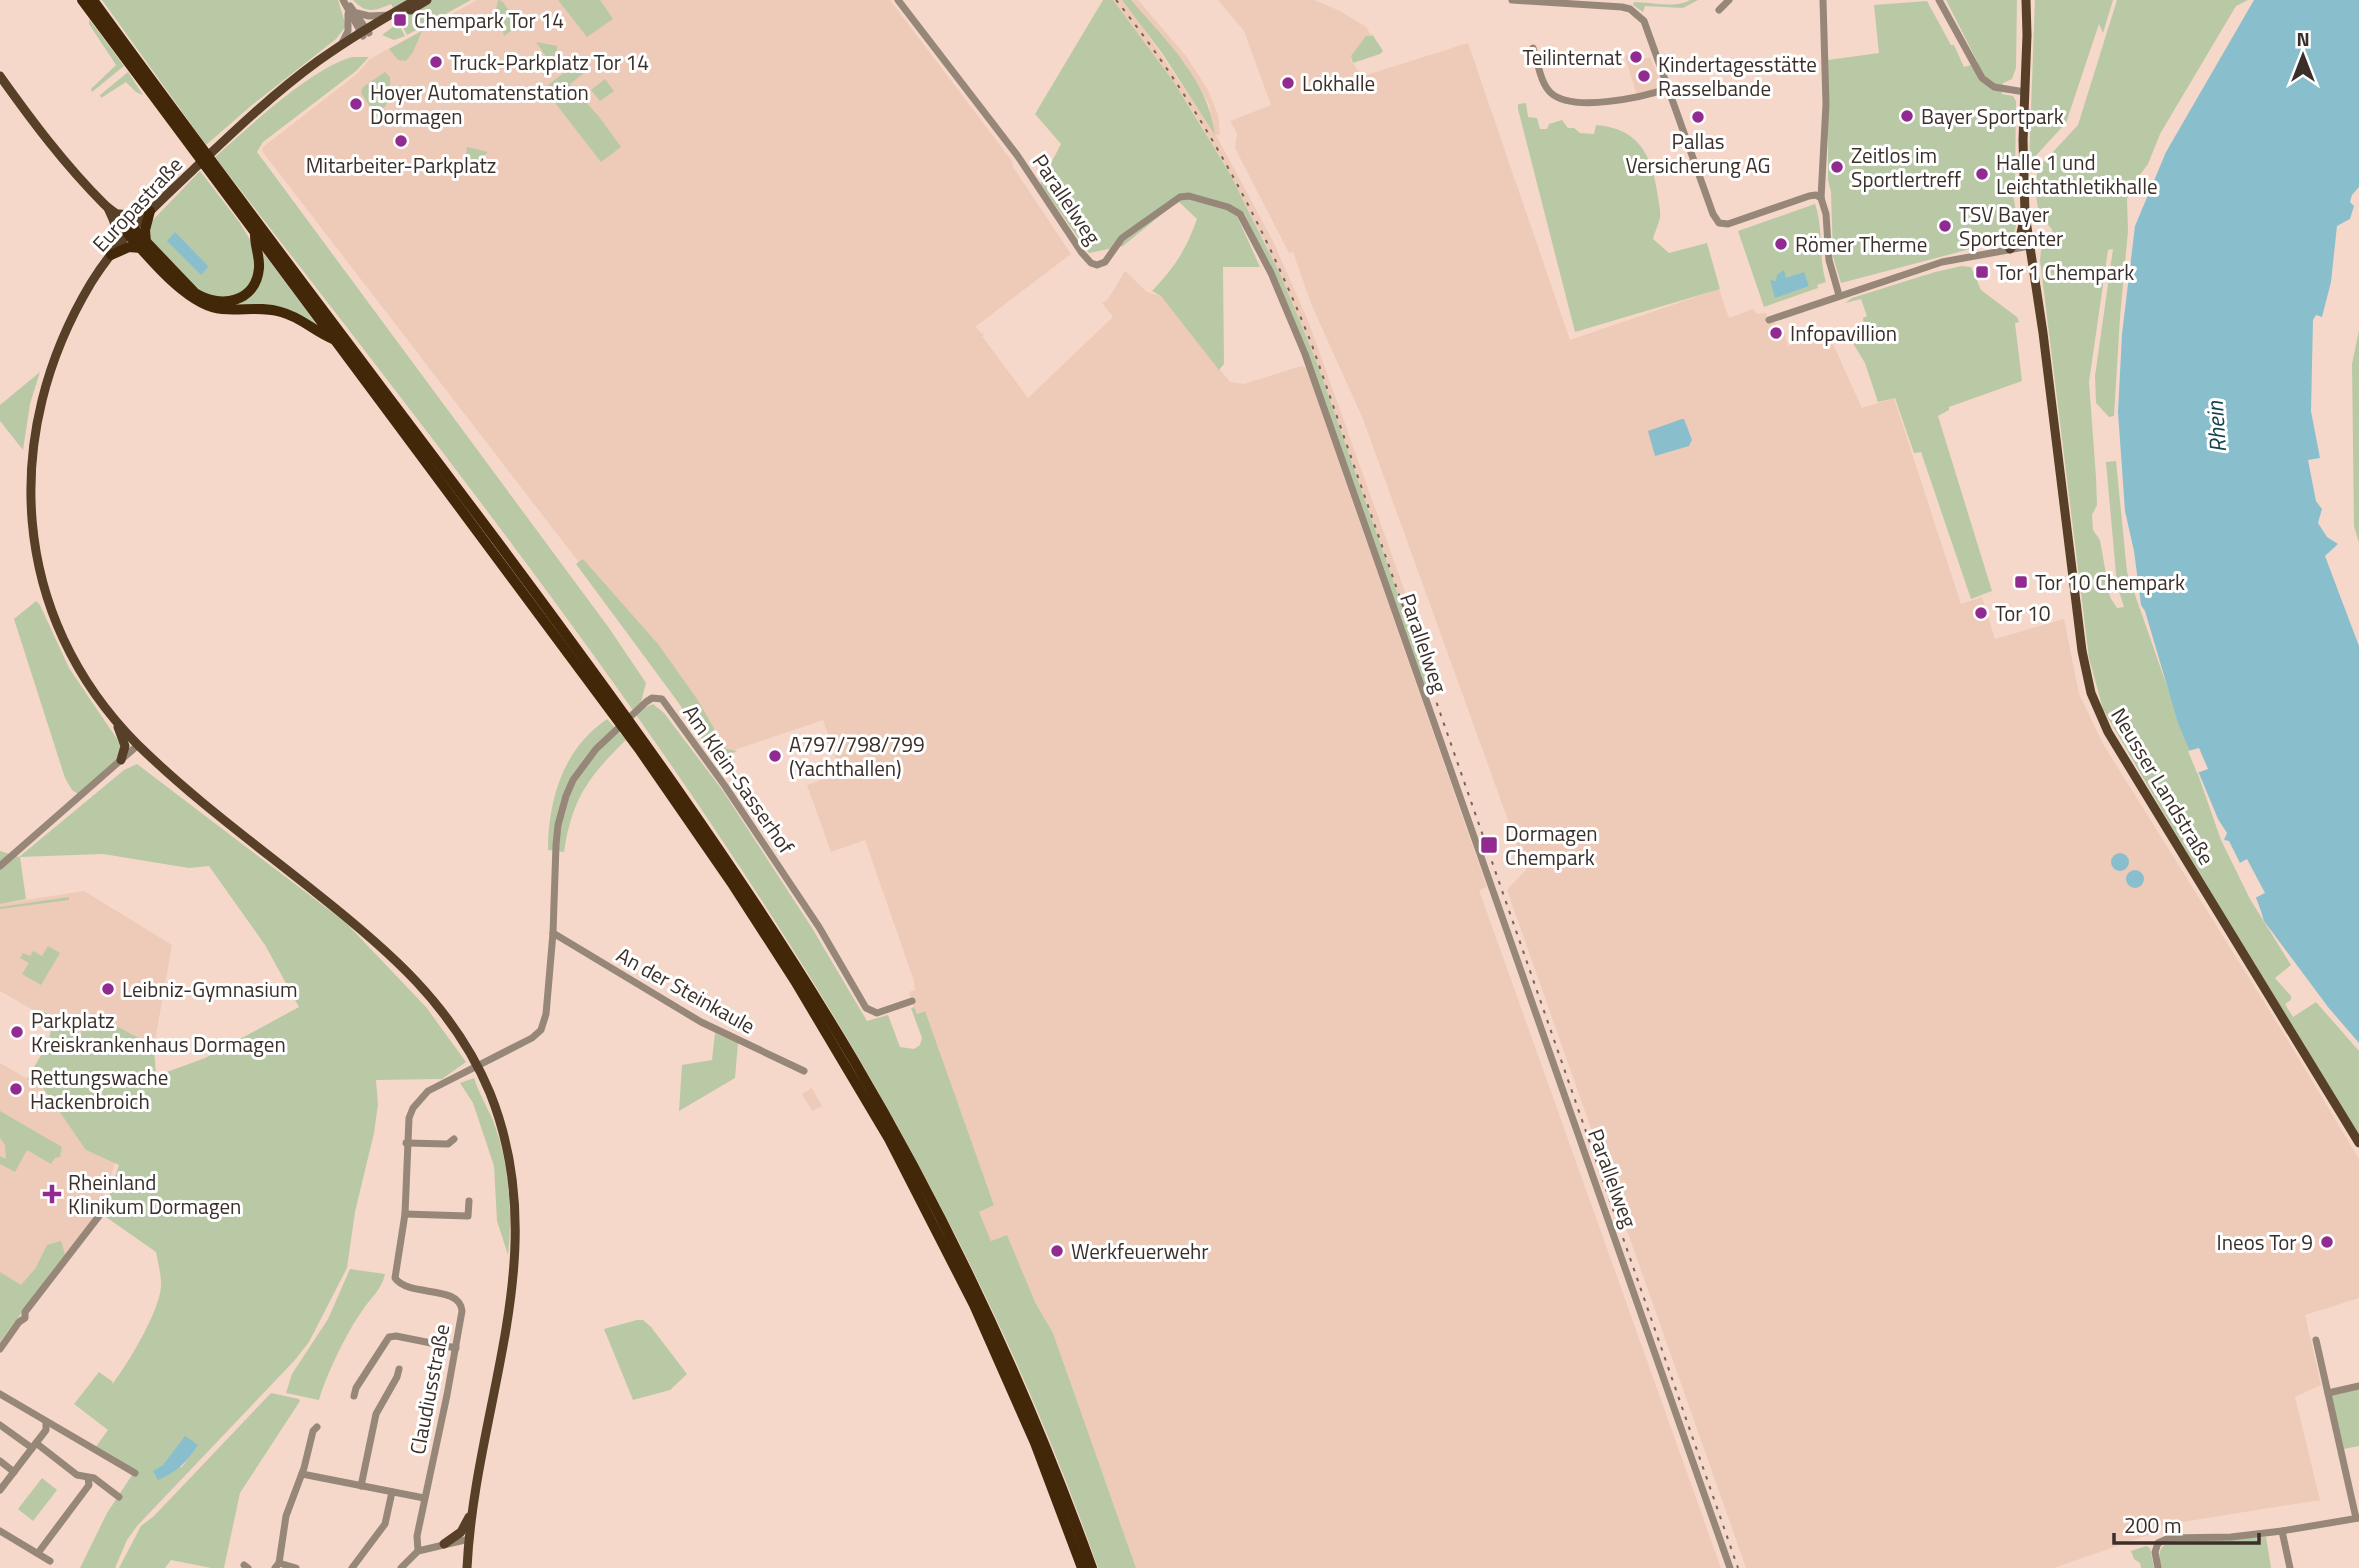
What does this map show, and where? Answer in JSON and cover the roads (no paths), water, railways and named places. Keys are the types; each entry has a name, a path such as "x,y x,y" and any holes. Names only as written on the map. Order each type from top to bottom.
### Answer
{"highway":[{"path":"82,0 138,70 255,234 639,749 733,885 821,1023 889,1139 974,1305 1035,1443 1082,1568"},
{"path":"93,0 126,54"},
{"path":"211,169 499,543 645,742 808,986 897,1136 980,1298 1038,1428 1092,1568"},
{"path":"144,246 150,211"},
{"path":"131,231 191,298 202,305 223,310 256,308 280,312 302,320 323,335 334,339"},
{"path":"113,252 144,246 195,293 204,299 224,303 246,294 257,279 259,262 255,234"}],"main road":[{"name":"Europastraße","path":"275,97 390,15 416,0"},
{"name":"Europastraße","path":"427,0 341,45 298,76 150,211 113,252 85,294 50,366 34,427 29,487 33,543 52,614 77,668 112,716 138,745 188,790 339,910 398,961 443,1010 478,1067 499,1119 510,1158 516,1199 517,1240 511,1300 472,1512 467,1568"},
{"name":"Neusser Landstraße","path":"2026,0 2023,140 2025,214 2082,651 2091,693 2108,732 2359,1143"},
{"path":"0,76 45,136 131,231"},
{"path":"115,215 150,211"},
{"path":"2010,249 2020,236 2025,214"},
{"path":"113,252 117,228 115,215"},
{"path":"112,716 125,741 121,761"},
{"path":"444,1544 461,1532 472,1512"}],"street":[{"path":"344,0 365,33"},
{"name":"Parallelweg","path":"898,0 1017,155 1091,263 1097,265 1105,262 1122,238 1175,198 1184,196 1228,207 1240,214 1249,230 1305,354 1730,1568"},
{"path":"1512,0 1622,7 1637,13 1647,26 1713,214 1719,223 1728,224 1809,196 1821,198"},
{"path":"1719,10 1729,0"},
{"path":"1823,0 1826,104 1821,198 1826,214 1829,260 1839,295"},
{"path":"1939,0 1982,78 1994,87 2025,92"},
{"path":"352,11 369,16 390,15"},
{"path":"341,45 348,31 352,11"},
{"path":"1533,48 1548,90 1559,98 1581,102 1627,100 1669,88"},
{"path":"1769,320 1942,262 2030,246"},
{"name":"Am Klein-Sasserhof","path":"478,1067 532,1038 541,1030 547,1014 556,845 561,810 573,780 583,765 609,736 652,698 666,704 725,786 819,928 866,1008 877,1013 912,1001"},
{"path":"0,866 138,745"},
{"name":"An der Steinkaule","path":"553,933 735,1040 804,1070"},
{"name":"Claudiusstraße","path":"418,1551 416,1542 462,1311 460,1301 446,1295 402,1286 395,1278 405,1214 409,1118 420,1098 440,1084 478,1067"},
{"path":"407,1143 448,1144 454,1139"},
{"path":"405,1214 468,1219 469,1201"},
{"path":"0,1349 99,1216"},
{"path":"354,1396 356,1388 389,1336 456,1348"},
{"path":"2158,1568 2155,1552 2158,1543 2169,1538 2231,1537 2357,1518 2316,1340"},
{"path":"361,1486 376,1414 399,1369"},
{"path":"2328,1393 2359,1386"},
{"path":"0,1394 135,1473"},
{"path":"0,1490 46,1430 46,1422"},
{"path":"0,1425 77,1475 94,1478 119,1497"},
{"path":"296,1568 277,1565 286,1516 302,1474 313,1430 317,1427"},
{"path":"0,1461 14,1472"},
{"path":"302,1474 424,1499"},
{"path":"38,1553 89,1485 88,1478"},
{"path":"352,1568 385,1524 392,1492"},
{"path":"0,1531 50,1561"},
{"path":"2282,1531 2290,1568"},
{"path":"401,1568 418,1551 469,1539"}],"water":[{"name":"Rhein","path":"2254,0 2359,0 2359,187 2350,202 2354,206 2350,219 2337,226 2331,282 2322,317 2316,315 2313,320 2311,411 2320,458 2308,460 2316,501 2322,509 2318,523 2327,537 2338,544 2325,556 2359,646 2359,1043 2328,1007 2264,921 2239,860 2229,841 2224,840 2227,833 2218,819 2178,723 2141,605 2134,551 2125,511 2118,412 2122,334 2135,226 2166,152"},
{"path":"175,232 207,265 201,275 167,241"},
{"path":"1784,270 1786,278 1804,272 1809,286 1775,298 1770,280 1776,281 1777,275"},
{"path":"1682,419 1692,440 1689,446 1655,456 1648,431"},
{"path":"2116,853 2124,853 2129,862 2127,869 2116,871 2111,866 2111,858"},
{"path":"2131,870 2139,870 2144,879 2142,886 2131,888 2126,883 2126,875"},
{"path":"185,1436 198,1445 181,1466 158,1480 153,1471 163,1465"}],"railway":[{"path":"1116,0 1175,80 1227,165 1272,254 1312,345 1738,1568"}],"place":[{"name":"Chempark Tor 14","path":"400,20"},
{"name":"Teilinternat","path":"1636,57"},
{"name":"Truck-Parkplatz Tor 14","path":"436,62"},
{"name":"Kindertagesstätte Rasselbande","path":"1644,76"},
{"name":"Lokhalle","path":"1288,83"},
{"name":"Hoyer Automatenstation Dormagen","path":"356,104"},
{"name":"Bayer Sportpark","path":"1907,116"},
{"name":"Pallas Versicherung AG","path":"1698,117"},
{"name":"Mitarbeiter-Parkplatz","path":"401,141"},
{"name":"Zeitlos im Sportlertreff","path":"1837,167"},
{"name":"Halle 1 und Leichtathletikhalle","path":"1982,174"},
{"name":"TSV Bayer Sportcenter","path":"1945,226"},
{"name":"Römer Therme","path":"1781,244"},
{"name":"Tor 1 Chempark","path":"1982,272"},
{"name":"Infopavillion","path":"1776,333"},
{"name":"Tor 10 Chempark","path":"2021,582"},
{"name":"Tor 10","path":"1981,613"},
{"name":"A797/798/799 (Yachthallen)","path":"775,756"},
{"name":"Dormagen Chempark","path":"1489,845"},
{"name":"Leibniz-Gymnasium","path":"108,989"},
{"name":"Parkplatz Kreiskrankenhaus Dormagen","path":"17,1032"},
{"name":"Rettungswache Hackenbroich","path":"16,1089"},
{"name":"Rheinland Klinikum Dormagen","path":"52,1194"},
{"name":"Ineos Tor 9","path":"2327,1242"},
{"name":"Werkfeuerwehr","path":"1057,1251"}]}
